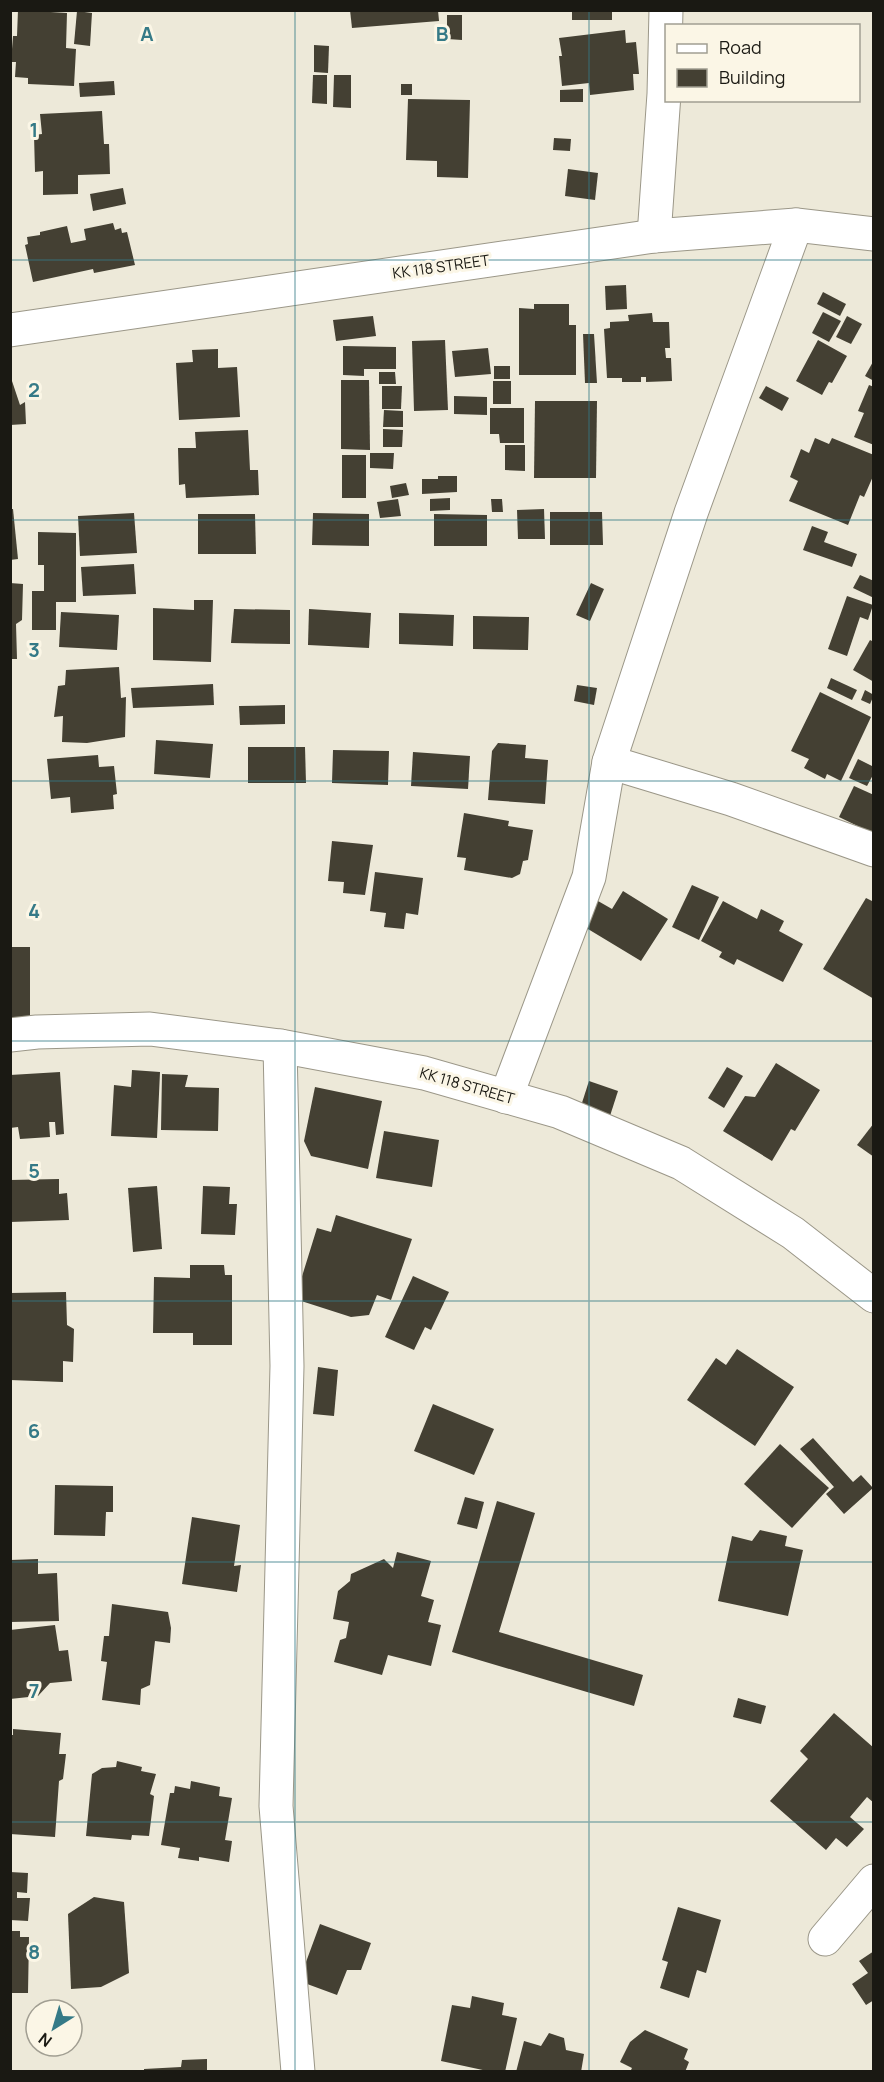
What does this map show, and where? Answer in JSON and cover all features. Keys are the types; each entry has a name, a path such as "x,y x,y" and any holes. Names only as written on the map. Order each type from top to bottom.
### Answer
{"street":[{"path":"654,236 665,52"},
{"path":"506,1097 589,877 609,762 691,513 796,225"},
{"name":"KK 118 STREET","path":"10,330 654,236 796,225 873,234"},
{"path":"609,762 731,799 873,850"},
{"name":"KK 118 STREET","path":"10,1035 37,1032 150,1029 280,1046 424,1073 560,1113 681,1163 793,1233 873,1296"},
{"path":"280,1046 287,1366 276,1806 298,2072"},
{"path":"825,1939 873,1881"}],"building":[{"path":"18,10 67,13 66,48 76,49 74,86 28,84 28,78 15,77 16,62 11,62 13,36 17,36"},
{"path":"350,10 438,10 439,21 352,28"},
{"path":"572,10 612,10 612,20 572,20"},
{"path":"77,11 92,13 90,46 74,44"},
{"path":"447,15 462,15 462,40 447,39"},
{"path":"625,30 626,43 636,42 639,74 633,74 634,90 590,95 589,83 562,86 559,56 562,56 559,38"},
{"path":"314,45 329,46 328,73 314,72"},
{"path":"313,75 327,75 327,104 312,103"},
{"path":"334,75 351,75 351,108 333,107"},
{"path":"114,81 115,95 80,97 79,83"},
{"path":"401,84 412,84 412,95 401,95"},
{"path":"583,89 583,102 560,102 560,90"},
{"path":"408,99 470,100 468,178 437,177 437,161 406,160"},
{"path":"102,111 104,144 109,144 110,174 78,175 78,194 43,195 43,171 35,172 34,135 42,134 40,114"},
{"path":"554,138 571,139 570,151 553,150"},
{"path":"568,169 598,173 595,200 565,196"},
{"path":"123,188 126,204 93,211 90,194"},
{"path":"113,223 115,230 121,228 122,233 127,232 135,265 94,273 93,269 33,282 25,245 28,244 27,237 67,226 71,243 86,240 84,229"},
{"path":"626,285 627,309 606,310 605,286"},
{"path":"823,292 846,304 840,316 817,304"},
{"path":"534,304 569,304 569,325 576,325 576,375 519,375 519,308 534,309"},
{"path":"823,312 841,321 829,342 812,333"},
{"path":"652,313 653,322 669,322 670,348 665,348 666,358 671,358 672,381 646,382 646,377 641,377 641,382 622,382 622,378 607,378 604,329 610,328 610,322 629,321 628,315"},
{"path":"373,316 376,336 336,341 333,320"},
{"path":"847,316 862,324 851,344 836,337"},
{"path":"583,334 594,334 597,383 585,383"},
{"path":"445,340 448,410 414,411 412,341"},
{"path":"818,340 847,356 832,383 829,382 822,395 796,381"},
{"path":"343,346 396,347 396,369 364,369 364,376 343,375"},
{"path":"488,348 491,374 455,377 452,351"},
{"path":"218,349 218,368 237,367 240,417 179,420 176,363 193,362 192,350"},
{"path":"874,360 874,381 865,376"},
{"path":"494,366 510,366 510,379 494,379"},
{"path":"379,372 395,372 396,384 379,384"},
{"path":"10,375 20,405 25,402 26,424 10,425"},
{"path":"341,380 369,380 370,450 341,449"},
{"path":"493,381 511,381 511,404 493,404"},
{"path":"869,385 874,387 874,445 854,437 864,413 858,411"},
{"path":"382,386 402,386 401,409 382,409"},
{"path":"766,386 789,398 782,411 759,398"},
{"path":"454,396 487,397 487,415 454,414"},
{"path":"535,401 597,401 596,478 534,478"},
{"path":"490,408 524,408 524,443 500,443 499,434 490,434"},
{"path":"384,410 403,411 403,427 383,427"},
{"path":"383,429 403,430 402,447 383,447"},
{"path":"248,430 250,470 258,470 259,495 186,498 185,484 179,485 178,448 196,448 195,432"},
{"path":"815,438 829,444 832,438 874,455 874,474 864,497 860,495 848,525 789,501 798,481 790,477 801,449 809,453"},
{"path":"505,445 525,445 525,471 505,470"},
{"path":"370,453 394,453 393,469 370,468"},
{"path":"342,455 366,455 366,498 342,498"},
{"path":"438,476 457,476 457,492 422,494 422,479 438,479"},
{"path":"406,483 409,495 392,498 390,486"},
{"path":"450,498 450,510 430,511 430,499"},
{"path":"398,499 401,516 380,518 377,502"},
{"path":"491,499 502,499 503,512 492,512"},
{"path":"10,509 13,509 18,559 10,560"},
{"path":"544,509 545,539 518,539 517,510"},
{"path":"550,512 602,512 603,545 550,545"},
{"path":"134,513 137,553 80,556 78,516"},
{"path":"313,513 369,514 369,546 312,545"},
{"path":"198,514 255,514 256,554 198,554"},
{"path":"434,514 487,515 487,546 434,546"},
{"path":"812,526 828,532 824,542 857,554 852,567 803,550"},
{"path":"38,532 76,533 76,602 56,602 56,630 32,630 32,591 44,591 44,565 38,565"},
{"path":"134,564 136,594 83,596 81,567"},
{"path":"860,575 874,581 874,598 853,588"},
{"path":"10,583 23,584 22,620 16,624 17,659 10,659"},
{"path":"591,583 604,589 590,621 576,615"},
{"path":"847,596 873,605 868,620 860,617 847,656 828,649"},
{"path":"194,600 213,600 211,662 153,660 153,608 194,610"},
{"path":"234,609 290,610 290,644 231,643"},
{"path":"309,609 371,613 369,648 308,645"},
{"path":"61,612 119,615 117,650 59,647"},
{"path":"399,613 454,615 453,646 399,644"},
{"path":"473,616 529,617 528,650 473,649"},
{"path":"870,640 874,642 874,682 853,670"},
{"path":"119,667 121,698 126,697 125,737 87,743 62,742 63,716 54,717 58,686 65,685 66,670"},
{"path":"831,678 857,690 852,700 827,688"},
{"path":"213,684 214,705 133,708 131,688"},
{"path":"577,685 597,688 594,705 574,701"},
{"path":"865,690 874,695 870,704 861,700"},
{"path":"820,692 871,717 841,781 827,774 825,779 804,768 809,759 791,751"},
{"path":"285,705 285,724 240,725 239,706"},
{"path":"156,740 213,744 210,778 154,774"},
{"path":"498,743 526,745 525,758 548,760 545,804 488,800 492,751"},
{"path":"248,747 305,747 306,783 248,783"},
{"path":"333,750 389,751 388,785 332,783"},
{"path":"413,752 470,756 468,789 411,786"},
{"path":"98,755 99,767 114,766 117,794 113,795 114,809 71,813 70,797 51,799 47,759"},
{"path":"858,759 874,767 874,773 867,786 849,778"},
{"path":"854,786 874,795 874,834 839,817"},
{"path":"464,813 509,821 508,826 533,830 528,860 523,861 520,874 512,878 464,870 466,858 457,857"},
{"path":"332,841 373,845 365,895 343,893 344,882 328,881"},
{"path":"375,872 423,878 418,915 406,913 404,929 384,927 386,913 370,911"},
{"path":"692,885 719,897 699,940 672,927"},
{"path":"623,891 668,919 641,961 583,926 598,901 612,909"},
{"path":"866,898 874,902 874,999 823,969"},
{"path":"723,901 757,919 761,909 784,921 779,931 803,944 783,982 737,959 734,965 719,957 722,952 701,941"},
{"path":"10,947 30,947 30,1020 10,1020"},
{"path":"776,1063 820,1090 795,1131 791,1129 772,1161 723,1131 745,1096 755,1097"},
{"path":"727,1067 743,1076 724,1108 708,1098"},
{"path":"132,1070 160,1072 157,1138 111,1136 114,1085 131,1087"},
{"path":"60,1072 64,1134 56,1135 55,1122 49,1122 50,1137 20,1139 18,1127 10,1128 10,1075"},
{"path":"162,1074 188,1075 185,1087 219,1088 218,1131 161,1130"},
{"path":"589,1081 618,1091 609,1119 580,1109"},
{"path":"315,1087 382,1101 368,1169 311,1156 304,1141"},
{"path":"874,1123 874,1157 857,1145"},
{"path":"384,1131 439,1140 432,1187 376,1178"},
{"path":"59,1179 59,1194 67,1193 69,1220 10,1222 10,1180"},
{"path":"157,1186 162,1249 133,1252 128,1188"},
{"path":"203,1186 230,1187 229,1204 237,1204 235,1235 201,1234"},
{"path":"336,1215 412,1239 391,1300 377,1295 369,1315 351,1317 295,1299 317,1228 331,1232"},
{"path":"190,1265 224,1265 225,1275 232,1275 232,1345 193,1345 193,1333 153,1333 154,1277 190,1278"},
{"path":"413,1276 449,1292 431,1330 425,1327 414,1350 385,1337"},
{"path":"66,1292 67,1325 74,1329 73,1362 63,1361 63,1382 10,1380 10,1293"},
{"path":"737,1349 794,1387 755,1446 687,1400 716,1358 726,1365"},
{"path":"318,1367 338,1370 334,1416 313,1414"},
{"path":"433,1404 494,1429 474,1475 414,1451"},
{"path":"813,1438 853,1482 861,1475 873,1488 844,1514 826,1494 834,1487 800,1449"},
{"path":"780,1444 829,1488 792,1528 744,1484"},
{"path":"55,1485 113,1486 113,1512 106,1512 105,1536 54,1535"},
{"path":"465,1497 484,1502 477,1529 457,1524"},
{"path":"497,1501 535,1513 499,1632 643,1675 634,1706 452,1652"},
{"path":"192,1517 240,1525 234,1566 241,1565 237,1592 182,1584"},
{"path":"760,1530 787,1536 785,1546 803,1550 788,1616 718,1601 732,1536 752,1541"},
{"path":"397,1552 431,1561 421,1596 434,1600 428,1622 441,1625 431,1666 388,1655 382,1675 334,1662 340,1640 346,1638 349,1622 333,1619 338,1591 350,1581 351,1574 384,1559 393,1568"},
{"path":"38,1559 38,1574 57,1573 59,1621 10,1622 10,1560"},
{"path":"112,1604 168,1612 171,1628 170,1643 155,1641 150,1685 141,1689 140,1705 102,1700 107,1662 101,1661 104,1636 109,1636"},
{"path":"55,1625 59,1651 68,1650 72,1681 50,1683 38,1696 10,1699 10,1630"},
{"path":"738,1698 766,1706 761,1724 733,1717"},
{"path":"834,1713 874,1748 874,1803 867,1797 850,1817 864,1829 847,1847 836,1838 826,1850 770,1801 808,1759 800,1751"},
{"path":"13,1729 61,1733 59,1754 66,1754 63,1779 59,1781 55,1837 10,1834 10,1735 13,1735"},
{"path":"117,1761 142,1767 141,1771 156,1774 150,1794 154,1796 149,1836 132,1835 131,1840 86,1836 92,1774 102,1768 116,1767"},
{"path":"191,1781 220,1787 219,1796 232,1798 225,1840 232,1841 229,1862 199,1857 199,1861 178,1858 180,1848 161,1845 170,1793 174,1793 175,1786 190,1789"},
{"path":"10,1872 28,1873 27,1893 17,1892 17,1898 30,1898 28,1921 10,1920"},
{"path":"94,1897 124,1902 129,1973 101,1987 71,1989 68,1914"},
{"path":"678,1907 721,1920 706,1973 697,1970 689,1998 660,1988 668,1962 662,1960"},
{"path":"320,1924 371,1943 361,1970 347,1970 337,1995 299,1981"},
{"path":"10,1931 20,1931 20,1937 29,1937 28,1993 10,1993"},
{"path":"874,1951 874,2000 866,2005 852,1984 868,1973 859,1961"},
{"path":"472,1996 504,2003 502,2015 517,2018 505,2072 492,2072 441,2061 452,2005 470,2008"},
{"path":"645,2030 688,2049 684,2059 689,2062 685,2072 630,2072 632,2068 620,2062 630,2042"},
{"path":"549,2033 564,2038 566,2050 584,2054 581,2072 516,2072 524,2041 541,2046"},
{"path":"207,2059 207,2072 144,2072 144,2069 181,2067 182,2060"}]}
